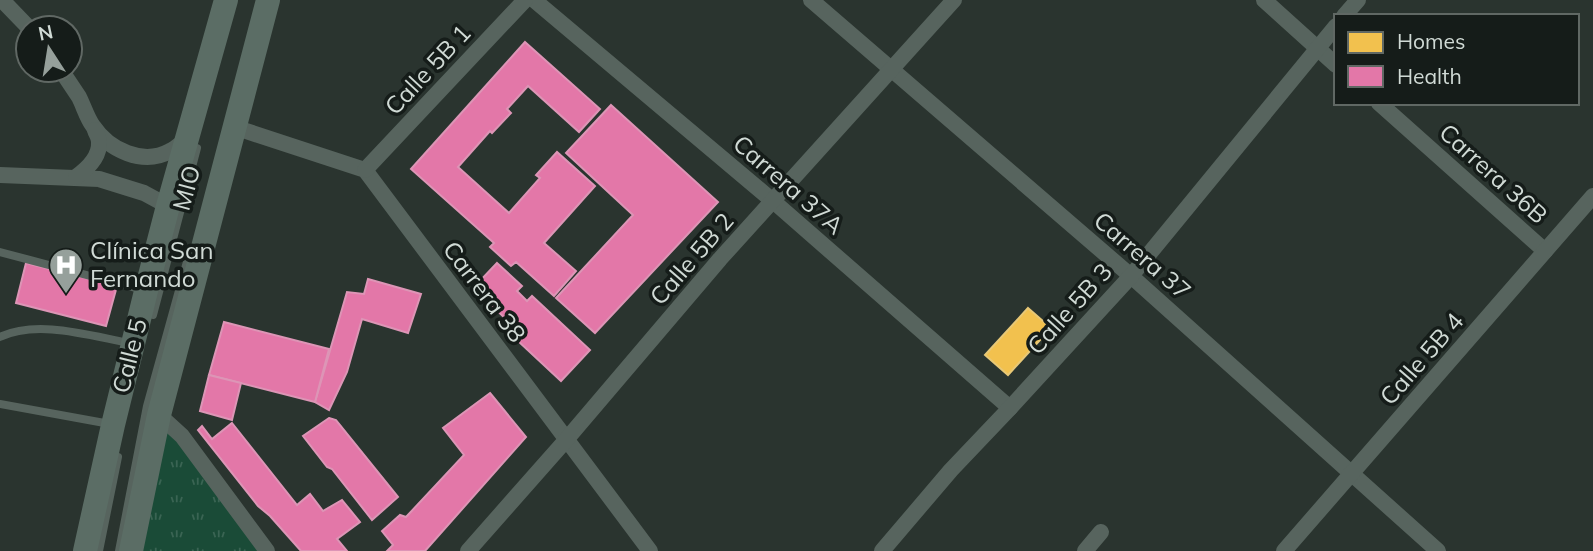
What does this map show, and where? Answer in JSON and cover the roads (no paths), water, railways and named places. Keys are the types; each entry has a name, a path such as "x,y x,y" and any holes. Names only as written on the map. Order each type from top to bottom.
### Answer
{"main road":[{"name":"Calle 5","path":"85,551 141,336 146,290 168,206 194,136 226,0"},
{"name":"Calle 5","path":"131,551 159,415 268,0"}],"street":[{"path":"2,0 16,14"},
{"name":"Calle 5B 1","path":"365,170 525,0"},
{"name":"Carrera 37A","path":"534,0 773,201 1010,408"},
{"name":"Carrera 37","path":"811,0 1130,276 1438,551"},
{"name":"Calle 5B 2","path":"468,551 720,259 954,0"},
{"path":"1264,0 1334,63"},
{"path":"1347,14 1359,0"},
{"name":"Calle 5B 3","path":"882,551 951,470 1130,276 1334,28"},
{"path":"70,84 99,142 96,156 88,169 76,177"},
{"name":"Carrera 36B","path":"1381,105 1545,251"},
{"path":"93,126 108,142 129,154 139,156 164,154 194,136"},
{"path":"234,127 365,170"},
{"name":"Carrera 38","path":"365,170 650,551"},
{"path":"0,175 99,179 144,192 168,206"},
{"name":"Calle 5B 4","path":"1284,551 1593,196"},
{"path":"159,415 182,436 267,551"},
{"path":"1085,551 1101,531"}],"lane":[{"name":"MIO","path":"141,336 194,136"},
{"name":"MIO","path":"118,551 147,406 190,248"},
{"path":"0,252 146,290"},
{"path":"0,337 32,329 141,336"},
{"path":"0,404 117,435 99,551"}],"place":[{"name":"Clínica San Fernando","path":"66,295"}]}
